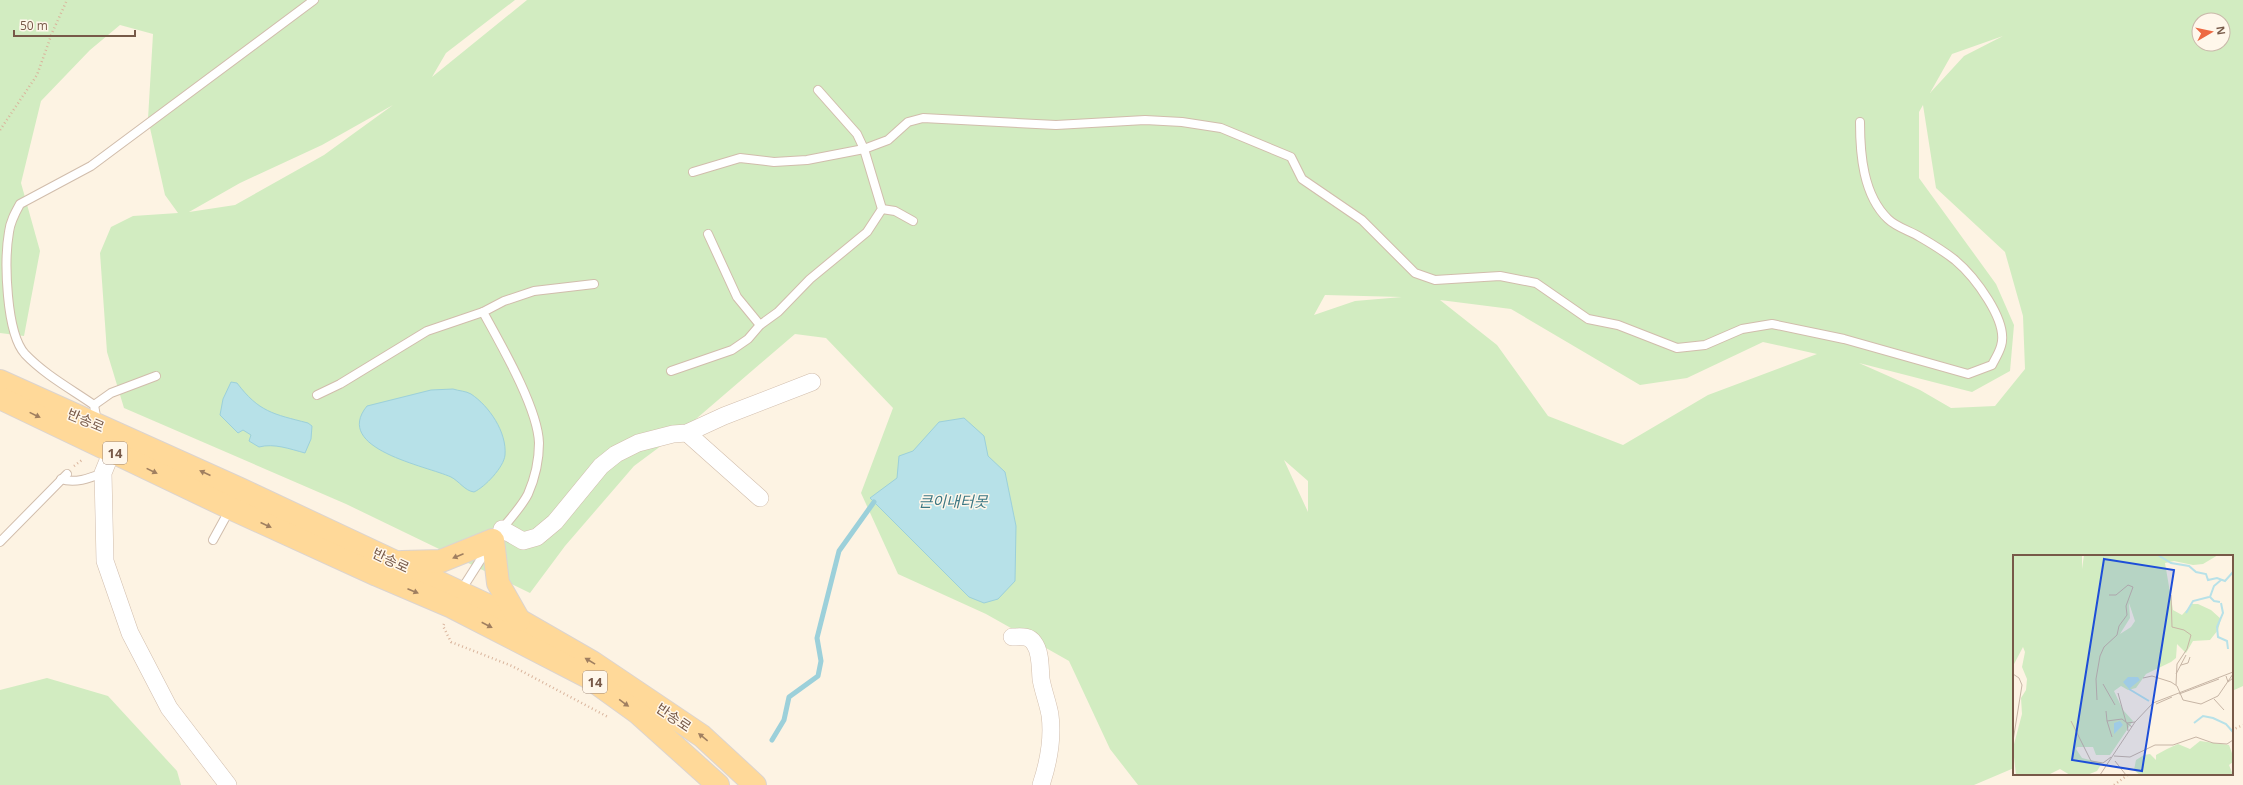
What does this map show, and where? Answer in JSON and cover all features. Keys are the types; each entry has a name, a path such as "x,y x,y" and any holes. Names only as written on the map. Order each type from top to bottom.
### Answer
{"main road":[{"name":"반송로","path":"0,381 96,415 240,489 394,562 588,677 638,713 718,785"},
{"name":"반송로","path":"0,398 230,508 377,576 519,620 592,662 702,736 755,785"},
{"path":"394,562 441,561 498,534 498,583 519,620"}],"street":[{"path":"498,534 524,541 537,537 555,522 601,466 616,454 638,443 673,434 687,433 724,416 812,382"},
{"path":"687,433 760,498"},
{"path":"112,451 103,473 105,561 130,633 169,708 228,785"},
{"path":"1012,637 1027,637 1034,643 1039,657 1045,698 1050,714 1050,730 1045,773 1041,785"}],"lane":[{"path":"156,376 111,393 96,415 25,354 17,343 10,318 8,272 9,232 14,215 20,204 91,166 314,0"},
{"path":"671,371 732,350 748,340 760,325 778,312 810,279 867,232 882,209 864,149 857,134 818,90"},
{"path":"693,172 740,158 774,162 807,160 864,149 888,140 908,122 923,118 1056,125 1144,120 1182,122 1221,128 1291,157 1302,179 1362,220 1415,273 1435,280 1500,276 1536,283 1588,319 1618,324 1677,348 1705,345 1742,329 1772,324 1844,339 1968,374 1992,365 2002,345 2001,329 1996,314 1987,296 1956,261 1920,237 1888,220 1873,200 1860,152 1860,122"},
{"path":"882,209 895,211 913,221"},
{"path":"708,234 737,297 760,325"},
{"path":"317,395 340,384 427,331 483,312 504,301 534,291 594,284"},
{"path":"456,600 498,534 528,494 537,469 539,442 532,412 503,348 483,312"},
{"path":"0,542 64,476 69,482 89,479 103,473"},
{"path":"213,540 230,508"}],"path":[{"path":"0,130 37,75 52,33 67,0"},
{"path":"456,600 443,626 451,642 512,666 612,719"},
{"path":"2233,730 2243,725"},
{"path":"2114,785 2128,775"}],"green space":[{"path":"0,0 515,0 446,53 432,77 527,0 2243,0 2243,686 2233,691 2233,555 2013,555 2013,768 1974,785 1138,785 1110,749 1069,661 986,614 898,574 861,493 893,408 826,338 795,334 689,425 634,466 565,546 530,593 346,504 124,408 107,352 100,253 111,227 133,216 178,213 165,195 148,119 153,34 120,25 90,50 41,101 21,183 40,251 24,336 0,333","holes":["2003,36 1964,56 1930,93 1952,54","393,105 324,155 235,205 189,212 240,183 322,145","1923,105 1936,188 2005,252 2023,316 2025,369 1995,406 1951,408 1920,390 1859,363 1972,392 2010,371 2014,325 1996,284 1919,178 1919,112","1325,295 1402,297 1355,301 1314,315","1440,300 1511,309 1640,385 1687,378 1763,342 1817,354 1708,395 1623,445 1548,416 1497,345","1284,460 1308,481 1308,512"]},
{"path":"47,678 108,696 177,771 181,785 0,785 0,690"}],"water":[{"path":"231,382 237,383 252,400 260,406 276,414 308,423 312,426 311,439 305,453 276,446 259,447 249,441 251,435 243,430 238,433 220,415 223,399"},
{"path":"453,389 471,394 484,405 496,420 505,446 504,460 498,471 474,492 468,490 451,477 387,454 372,444 362,434 360,421 367,406 431,390"},
{"name":"큰이내터못","path":"964,418 984,436 988,456 1005,472 1016,526 1015,581 998,599 984,603 969,597 870,498 897,478 899,456 913,451 939,422"}],"waterway":[{"path":"772,740 784,720 789,697 818,676 821,661 817,638 839,551 874,502"}]}
